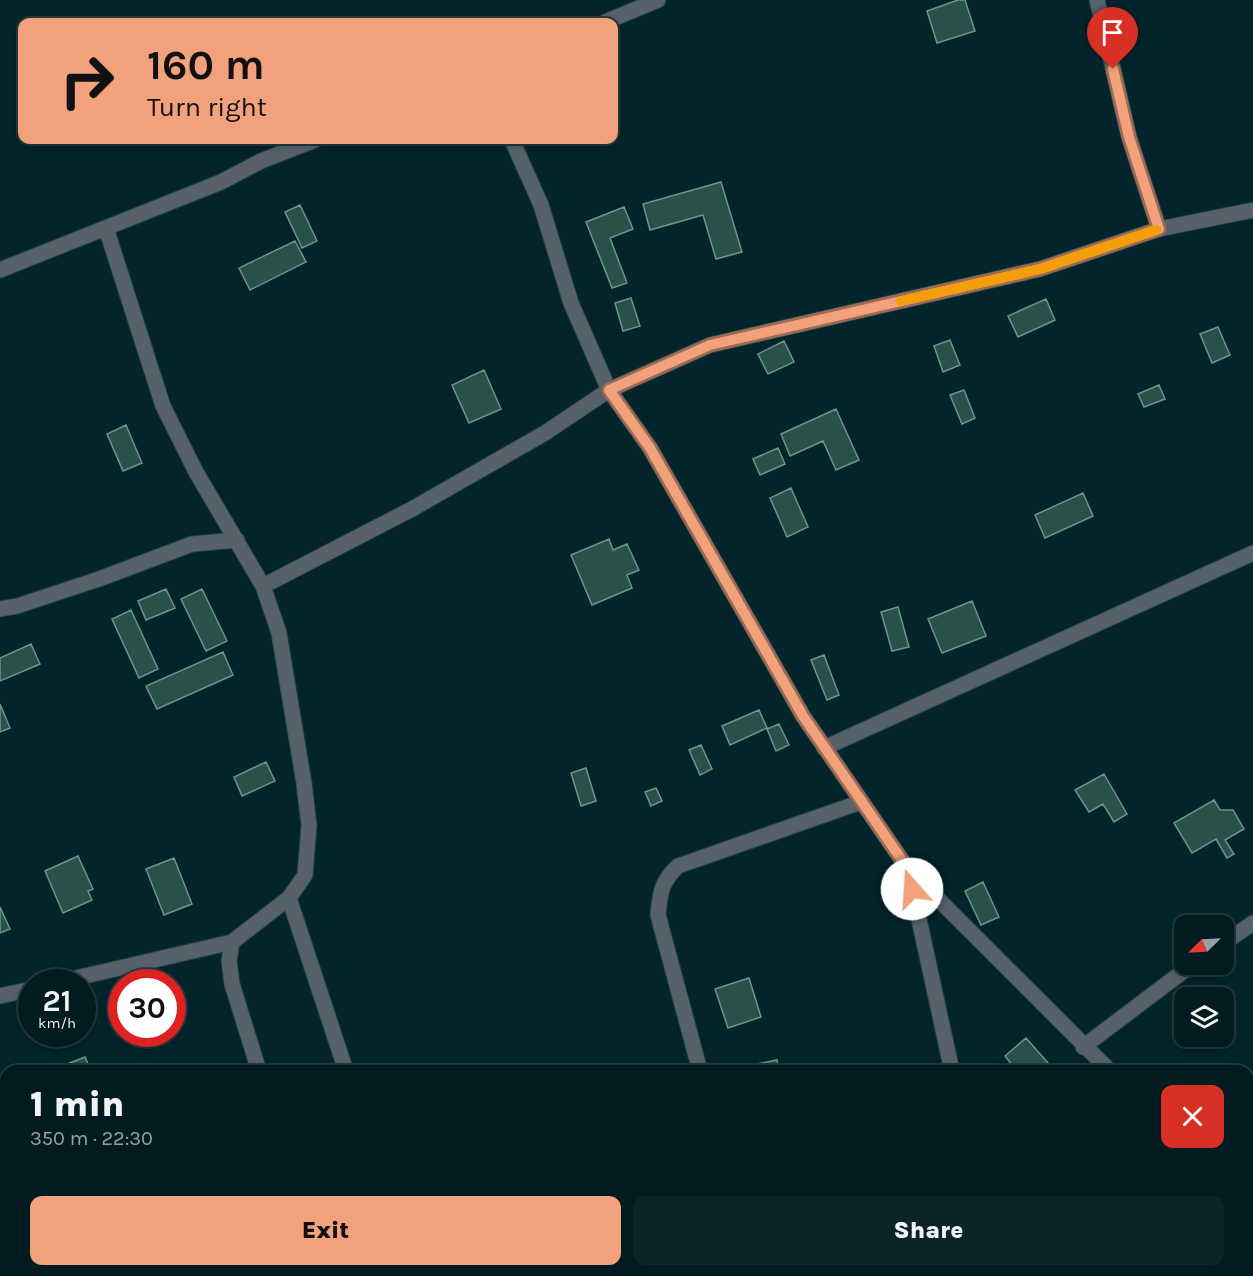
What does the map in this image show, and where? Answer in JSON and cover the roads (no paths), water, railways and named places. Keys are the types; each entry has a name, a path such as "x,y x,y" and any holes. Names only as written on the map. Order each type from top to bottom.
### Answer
{"street":[{"path":"615,18 658,0"},
{"path":"1097,0 1129,137 1159,229"},
{"path":"0,270 221,182 261,161 305,144"},
{"path":"514,144 541,205 571,303 609,390 650,448 803,716 908,869 1103,1065"},
{"path":"263,585 412,509 545,433 609,390 710,345 1040,269 1159,229 1253,210"},
{"path":"96,973 232,942 289,898 305,875 309,825 279,633 263,585 196,472 163,406 106,228"},
{"path":"0,609 17,606 68,589 192,544 237,540"},
{"path":"824,748 1253,553"},
{"path":"698,1065 658,915 661,891 667,876 678,866 861,802"},
{"path":"908,869 951,1065"},
{"path":"289,898 344,1065"},
{"path":"1234,936 1253,923"},
{"path":"232,942 229,962 232,984 258,1065"},
{"path":"1083,1047 1178,975"},
{"path":"0,996 18,992"}]}
